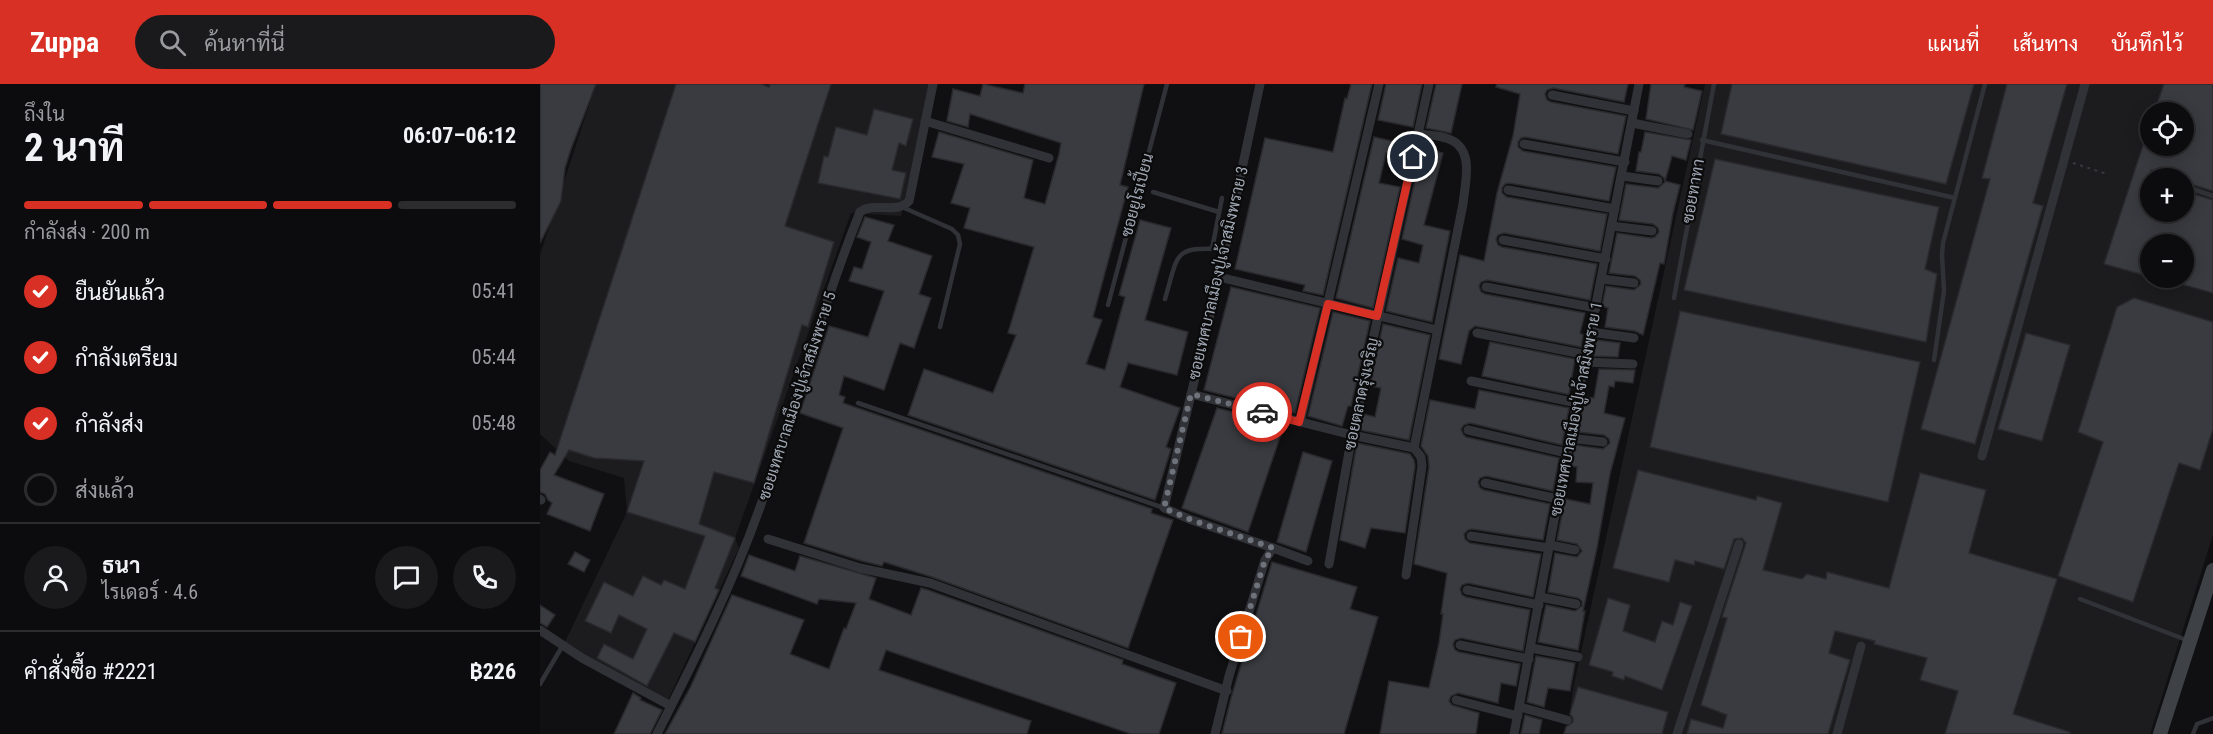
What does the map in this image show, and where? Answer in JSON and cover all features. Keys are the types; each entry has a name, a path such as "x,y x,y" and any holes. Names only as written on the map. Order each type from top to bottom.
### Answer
{"main road":[{"path":"2160,734 2213,570"}],"street":[{"path":"902,207 909,201 933,84"},
{"name":"ซอยเทศบาลเมืองปู่เจ้าสมิงพราย 3","path":"1164,508 1219,277 1260,84"},
{"path":"1299,422 1379,84"},
{"name":"ซอยตลาดรุ่งเจริญ","path":"1329,564 1352,435 1429,84"},
{"name":"ซอยเทศบาลเมืองปู่เจ้าสมิงพราย 1","path":"1514,734 1639,84"},
{"path":"1983,456 2085,84"},
{"path":"1552,95 1634,111"},
{"path":"925,122 1049,158"},
{"path":"1632,123 1688,134"},
{"path":"1414,448 1463,204 1467,164 1462,149 1454,142 1446,138 1418,134"},
{"path":"1524,144 1625,162"},
{"path":"1622,176 1658,181"},
{"path":"1508,190 1616,209"},
{"name":"ซอยเทศบาลเมืองปู่เจ้าสมิงพราย 5","path":"657,734 732,578 759,510 860,212 867,208 902,207"},
{"path":"1612,226 1653,231"},
{"path":"1503,240 1605,259"},
{"path":"1219,277 1437,330"},
{"path":"1602,279 1634,283"},
{"path":"1486,287 1596,309"},
{"path":"1591,332 1634,338"},
{"path":"1477,333 1586,359 1633,364"},
{"path":"1471,381 1577,403"},
{"path":"1191,394 1352,435 1414,448 1421,458 1422,466 1406,574"},
{"path":"1468,430 1567,453"},
{"path":"1570,438 1603,442"},
{"path":"1485,483 1558,500"},
{"path":"1164,508 1308,561"},
{"path":"1472,536 1575,550"},
{"path":"768,539 860,568 930,583 1227,691"},
{"path":"1677,734 1739,544"},
{"path":"1215,734 1229,676 1265,560 1273,548"},
{"path":"1467,590 1576,604"},
{"path":"540,630 671,706"},
{"path":"1460,645 1529,659"},
{"path":"1837,734 1861,646"},
{"path":"1531,648 1578,657"},
{"path":"1456,700 1568,720"}],"lane":[{"name":"ซอยยูโรเปี้ยน","path":"1108,305 1167,84"},
{"name":"ซอยทาทา","path":"1674,298 1714,84"},
{"path":"1934,360 1944,291 1942,255 1985,84"},
{"path":"1702,140 1955,198"},
{"path":"2194,189 2213,196"},
{"path":"1153,192 1219,212"},
{"path":"1212,249 1222,198"},
{"path":"902,207 952,229 958,236 960,244 940,327"},
{"path":"1165,299 1178,259 1184,251 1198,248 1225,249"},
{"path":"858,403 1164,508"},
{"path":"2080,599 2190,641"},
{"path":"540,684 563,645"},
{"path":"2193,734 2197,724 2213,718"}],"path":[{"path":"2065,160 2107,174"}],"shaded area":[{"path":"596,84 929,84 901,216 851,213 735,538 739,548 668,700 564,644 627,512 624,478 569,461 540,434 540,255"},
{"path":"1705,84 2213,84 2213,535 2150,734 1567,734 1573,689"}],"building":[{"path":"540,84 596,84 565,168 561,201 540,243"},
{"path":"676,84 761,84 769,87 770,84 831,84 785,226 834,242 808,327 802,325 754,483 714,472 699,524 735,538 715,588 719,590 695,642 674,633 647,686 597,658 604,644 633,659 647,629 619,615 611,633 585,621 604,582 633,596 643,576 661,585 664,580 685,589 705,536 627,512 644,461 594,458 569,450 554,475 604,494 590,531 547,514 552,503 545,494 540,492 540,470 550,452 555,455"},
{"path":"983,84 1023,93 1025,84 1144,84 1120,185 1128,187 1093,317 1102,320 1086,364 1105,370 1125,297 1119,295 1140,220 1171,228 1145,320 1188,332 1177,375 1128,363 1120,387 1180,408 1166,447 1171,449 1155,500 908,415 924,369 993,393 1016,335 1008,333 1034,247 964,228 970,208 951,203 964,164 932,157 939,132 1033,160 1024,198 1045,204 1059,154 1061,143 970,114 968,127 947,121 953,89 980,96"},
{"path":"1351,84 1372,84 1323,295 1303,291 1305,285 1235,269 1265,138 1333,152 1345,98 1347,99"},
{"path":"1386,84 1422,84 1413,127 1378,120"},
{"path":"1436,84 1462,84 1451,133 1426,128"},
{"path":"1497,84 1628,84 1624,102 1553,88 1547,90 1545,94 1547,100 1551,102 1626,116 1618,154 1525,137 1518,142 1518,147 1523,151 1616,167 1609,201 1509,183 1502,188 1502,193 1507,197 1607,214 1600,251 1504,233 1498,235 1496,239 1498,245 1502,247 1597,264 1590,300 1487,280 1481,282 1479,286 1481,292 1485,294 1585,313 1580,333 1583,335 1581,347 1475,326 1469,331 1461,364 1439,359 1460,255 1484,261 1497,193 1513,136 1520,94 1496,87"},
{"path":"1651,84 1685,84 1684,87 1702,91 1693,130 1646,119"},
{"path":"1732,84 1974,84 1946,184 1721,134"},
{"path":"2007,84 2067,84 2033,203 2043,206 1975,444 1921,429 1990,179 1982,178"},
{"path":"2164,84 2213,84 2213,191 2194,185 2194,168 2140,168 2140,222 2194,222 2194,194 2213,200 2213,293 2194,288 2194,234 2140,234 2140,274 2104,264 2140,154 2194,156 2194,102 2158,102"},
{"path":"874,109 913,119 906,146 899,143 892,170 906,173 900,199 818,183 824,156 828,157 836,127 867,135"},
{"path":"1645,132 1691,140 1686,160 1672,156 1665,181 1680,185 1664,264 1660,263 1643,335 1635,331 1605,327 1608,308 1602,306 1606,286 1634,290 1641,284 1635,276 1609,273 1617,233 1651,238 1659,232 1653,224 1619,220 1626,184 1658,188 1665,182 1659,174 1636,171"},
{"path":"1374,137 1409,145 1406,158 1386,153 1379,183 1400,187 1373,308 1336,298"},
{"path":"1422,148 1443,153 1424,225 1450,231 1432,322 1386,311 1398,258 1419,263 1423,245 1402,239"},
{"path":"1715,159 1939,207 1925,269 1937,274 1926,342 1684,290"},
{"path":"865,217 894,225 888,241 932,256 919,294 931,298 914,348 900,343 884,390 844,376 839,395 845,397 843,403 1152,509 1151,513 1173,520 1128,648 932,577 884,562 882,566 862,561 804,543 843,428 800,413 829,326 868,337 884,291 849,281 854,267 862,269 871,242 857,237"},
{"path":"1231,287 1320,308 1295,413 1204,390"},
{"path":"2134,298 2213,322 2213,429 2200,470 2179,463 2133,602 2058,576 2103,442 2078,432 2117,307"},
{"path":"1680,311 1920,362 1888,502 1650,447"},
{"path":"1333,312 1370,321 1351,406 1348,406 1342,426 1308,416"},
{"path":"1383,324 1430,335 1409,440 1360,430 1363,414 1375,417 1381,388 1370,386"},
{"path":"2026,333 2070,345 2042,441 1998,429"},
{"path":"1596,340 1620,343 1618,357 1594,356"},
{"path":"1490,342 1575,359 1569,394 1571,395 1482,376"},
{"path":"1599,369 1635,370 1633,383 1615,381 1614,387 1609,386 1604,413 1625,418 1610,474 1583,611 1585,611 1578,650 1538,642 1546,605 1575,611 1582,606 1582,601 1578,598 1548,592 1555,553 1577,557 1582,551 1577,544 1557,540 1565,499 1590,504 1593,483 1576,482 1577,467 1571,466 1575,445 1603,449 1610,443 1604,435 1578,432 1585,397 1594,398"},
{"path":"1479,390 1569,408 1562,445 1470,423 1461,429 1466,437 1559,458 1553,491 1486,476 1480,478 1478,482 1480,488 1484,490 1550,504 1543,540 1472,529 1464,534 1465,539 1470,543 1541,554 1533,597 1468,583 1462,585 1460,589 1462,595 1466,597 1530,610 1523,651 1461,638 1455,640 1453,644 1455,650 1459,652 1520,664 1516,686 1501,683 1498,703 1458,693 1451,696 1449,701 1452,705 1479,713 1476,734 1380,734 1389,681 1429,688 1439,643 1447,573 1414,564 1429,467 1428,456 1421,446 1430,400 1475,409"},
{"path":"1217,408 1284,425 1248,532 1182,508"},
{"path":"1357,443 1410,454 1415,466 1405,533 1371,528 1365,548 1340,540"},
{"path":"1303,452 1332,461 1306,552 1277,542"},
{"path":"1638,470 1756,500 1757,496 1782,503 1763,570 1802,579 1807,574 1826,579 1827,572 1889,588 1920,473 1986,490 1969,553 2057,579 2013,714 2070,732 2070,734 1945,734 1958,691 1920,680 1927,658 1835,631 1829,653 1850,660 1828,734 1687,734 1691,719 1723,728 1727,715 1701,705 1727,618 1722,617 1746,543 1742,538 1734,539 1724,569 1695,561 1694,565 1675,560 1669,582 1613,568"},
{"path":"575,552 590,560 584,572 568,564"},
{"path":"749,555 795,571 800,556 876,578 869,599 911,615 921,588 928,590 1123,660 1122,664 1176,683 1159,734 1131,734 886,650 879,670 1031,721 1027,734 665,734 691,686 732,595 804,620 790,654 829,669 856,603 819,599 817,604 741,576"},
{"path":"1272,562 1357,587 1350,609 1378,617 1344,734 1222,734"},
{"path":"1608,598 1630,605 1623,631 1655,642 1662,621 1673,625 1680,602 1692,606 1662,690 1625,676 1624,680 1612,676 1613,672 1589,665"},
{"path":"540,605 555,615 547,627 540,623"},
{"path":"1536,656 1575,663 1570,691 1548,688 1544,707 1527,702"},
{"path":"1578,687 1668,712 1662,734 1564,734 1566,727 1573,722 1570,714"},
{"path":"633,693 641,698 640,700 662,710 650,734 614,734"},
{"path":"1525,715 1542,720 1539,734 1521,734"}],"way so far":[{"path":"1241,637 1265,560 1273,548 1164,508 1191,394 1262,412"}],"route":[{"path":"1262,412 1299,422 1328,304 1377,316 1413,157"}]}
